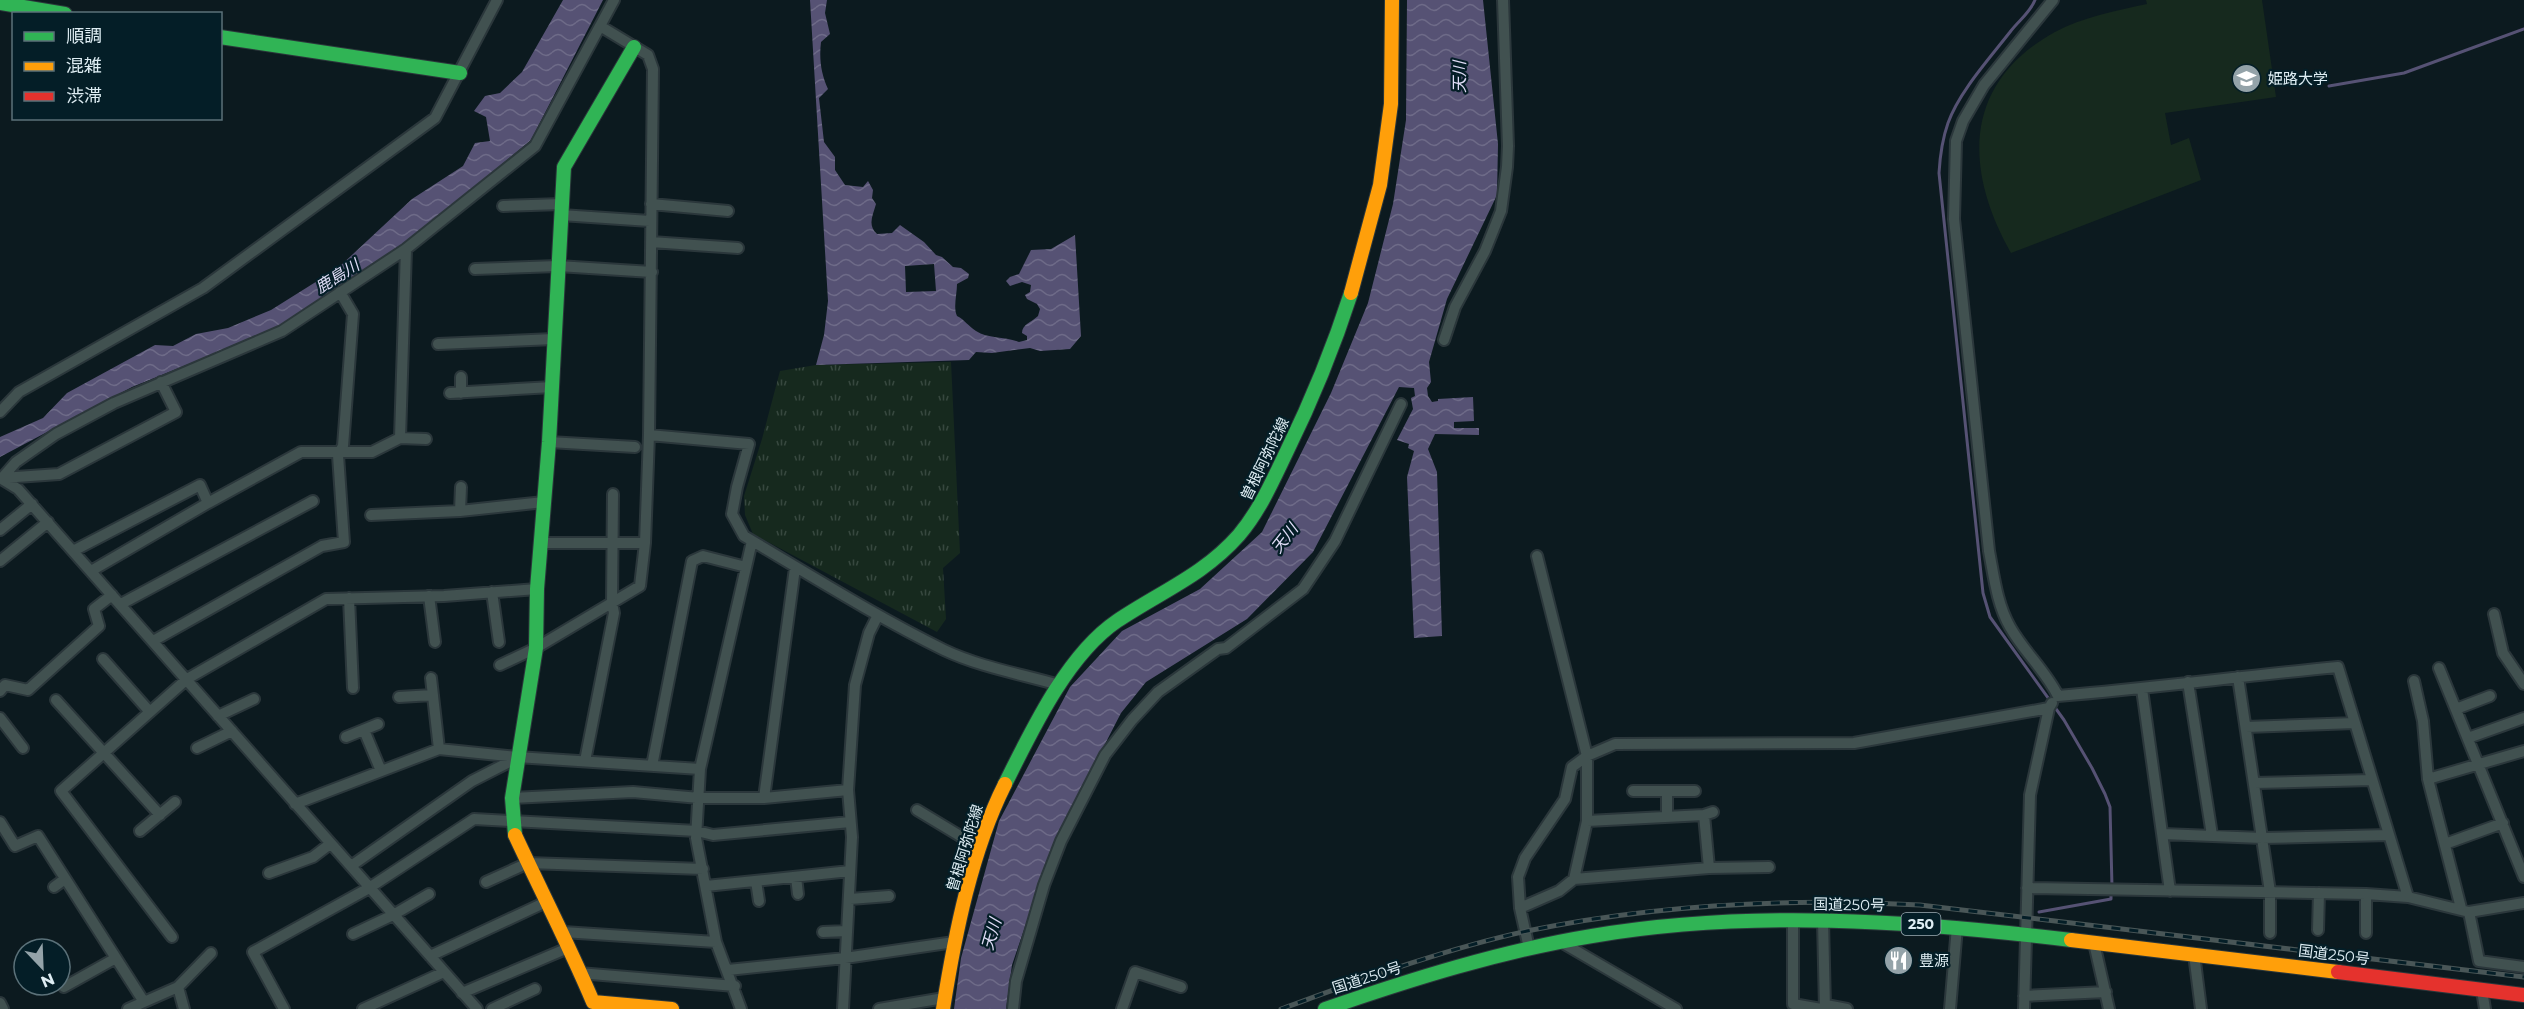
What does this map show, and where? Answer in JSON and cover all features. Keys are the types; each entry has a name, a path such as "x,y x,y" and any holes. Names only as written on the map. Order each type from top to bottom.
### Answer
{"main road":[{"name":"曽根阿弥陀線","path":"944,1003 954,942 994,806 1059,686 1096,638 1117,621 1192,577 1221,554 1259,510 1330,355 1361,262 1380,185 1391,104 1392,0"},
{"path":"3,7 47,12"},
{"path":"222,37 460,73"},
{"path":"634,47 564,167 549,442 537,589 536,648 512,798 514,834 563,932 593,1002 607,1006 672,1009"},
{"name":"国道250号","path":"1325,1009 1529,948 1628,931 1700,923 1793,920 1957,927 2524,995"}],"street":[{"path":"0,412 19,392 203,288 435,118 497,0"},
{"path":"1,478 16,462 56,434 160,382 247,348 282,331 406,249 536,146 614,0"},
{"path":"1444,340 1455,307 1485,251 1501,211 1508,146 1503,0"},
{"path":"2053,0 1984,85 1963,121 1956,141 1954,219 1989,551 1996,591 2010,627 2031,657 2049,677 2058,696"},
{"path":"500,665 536,648 640,586 645,543 649,435 653,69 648,55 600,26"},
{"path":"651,204 728,211"},
{"path":"503,206 561,210 650,221"},
{"path":"651,242 725,242 738,248"},
{"path":"400,438 406,249"},
{"path":"475,269 558,266 652,272"},
{"path":"153,641 230,603 322,546 344,542 338,455 343,446 353,314 340,292"},
{"path":"438,344 554,339"},
{"path":"461,377 455,393 492,396 552,387"},
{"path":"1,478 59,474 176,412 160,382"},
{"path":"1013,1009 1016,981 1044,885 1061,841 1105,755 1132,720 1158,692 1218,649 1226,648 1303,589 1335,541 1401,404"},
{"path":"649,435 750,444 737,487 732,514 744,536 795,568 945,650 972,661 1059,686"},
{"path":"91,571 208,502 301,452 372,452 400,438 426,439"},
{"path":"549,442 635,447"},
{"path":"1,478 18,489 32,504 477,1009"},
{"path":"73,551 200,485 208,502"},
{"path":"460,511 461,488"},
{"path":"585,761 614,613 612,603 613,494"},
{"path":"121,604 313,501"},
{"path":"404,502 404,514"},
{"path":"370,515 460,511 544,502"},
{"path":"0,530 32,504"},
{"path":"0,561 48,522"},
{"path":"741,1009 735,986 716,942 697,831 700,769 752,541"},
{"path":"540,543 645,543"},
{"path":"652,766 692,561 703,556 746,567"},
{"path":"1537,556 1587,756 1587,821 1574,879"},
{"path":"764,798 795,568"},
{"path":"172,937 61,791 187,679 326,599 429,596 537,589"},
{"path":"492,592 499,642"},
{"path":"0,691 4,685 28,690 99,626 94,609 112,595"},
{"path":"429,596 435,642"},
{"path":"349,598 353,688"},
{"path":"2494,614 2503,652 2524,684"},
{"path":"843,1009 852,837 848,790 855,685 869,633 878,615"},
{"path":"103,659 150,712"},
{"path":"2024,1009 2030,795 2049,708 2058,696 2338,667 2408,897"},
{"path":"2439,668 2524,878"},
{"path":"2238,677 2270,892 2270,933"},
{"path":"431,678 439,749"},
{"path":"2414,681 2424,721 2428,779 2478,961 2524,967"},
{"path":"2188,682 2212,835"},
{"path":"2142,689 2170,891"},
{"path":"399,697 433,695"},
{"path":"2456,709 2490,696"},
{"path":"218,716 254,699"},
{"path":"56,700 159,815"},
{"path":"1529,948 1520,908 1518,877 1525,858 1565,799 1572,767 1587,756 1615,744 1854,743 2049,708"},
{"path":"0,718 22,748"},
{"path":"2468,738 2524,718"},
{"path":"2246,727 2355,723"},
{"path":"346,737 378,724"},
{"path":"364,730 381,771"},
{"path":"197,748 232,731"},
{"path":"295,804 439,749 517,757 700,769"},
{"path":"2428,779 2524,751"},
{"path":"351,867 472,781 517,757"},
{"path":"2254,783 2371,780"},
{"path":"512,798 633,792 699,798 764,798 848,790"},
{"path":"1633,791 1695,791"},
{"path":"1667,792 1667,817"},
{"path":"140,831 175,802"},
{"path":"917,810 980,848"},
{"path":"1587,821 1709,814 1709,868"},
{"path":"284,1009 253,952 369,888 474,819 697,831 712,836 850,822"},
{"path":"0,822 15,846 38,836 144,1002"},
{"path":"2445,844 2503,823"},
{"path":"2163,834 2262,838 2389,836"},
{"path":"269,873 313,857 330,844"},
{"path":"287,854 292,864"},
{"path":"486,882 528,863 703,869"},
{"path":"1520,908 1559,891 1574,879 1709,868 1769,867"},
{"path":"706,886 850,871"},
{"path":"796,877 798,894"},
{"path":"54,887 65,879"},
{"path":"756,881 759,901"},
{"path":"2027,888 2366,894 2408,897 2465,910 2524,903"},
{"path":"2318,930 2319,893"},
{"path":"353,934 393,915 429,894"},
{"path":"2366,894 2366,933"},
{"path":"850,898 889,896"},
{"path":"430,956 546,902"},
{"path":"1793,920 1793,1004 1848,1009"},
{"path":"1822,920 1824,1008"},
{"path":"1950,1009 1957,927"},
{"path":"823,932 847,931"},
{"path":"563,932 716,942"},
{"path":"728,970 845,958 954,942"},
{"path":"1561,942 1676,1009"},
{"path":"2094,943 2109,1009"},
{"path":"462,993 568,948"},
{"path":"128,1009 178,987 211,953"},
{"path":"2194,954 2201,1009"},
{"path":"72,983 116,958"},
{"path":"363,1009 444,972"},
{"path":"1122,1009 1135,972 1181,987"},
{"path":"579,973 735,986"},
{"path":"178,987 184,1009"},
{"path":"492,1009 535,989"},
{"path":"2482,990 2485,1009"},
{"path":"2024,996 2106,992"},
{"path":"0,1003 3,1009"},
{"path":"879,1009 944,1003"}],"green space":[{"path":"2146,0 2262,0 2276,97 2165,113 2171,145 2189,138 2201,180 2011,253 1996,222 1985,191 1980,160 1981,130 1988,102 2002,76 2024,53 2055,32 2088,18 2147,4"},
{"path":"951,362 960,553 943,568 946,619 937,632 753,534 745,515 744,496 780,371 816,365"}],"water":[{"name":"鹿島川","path":"563,0 603,0 531,140 406,244 273,330 132,387 0,457 0,437 43,418 67,393 155,345 173,346 196,334 228,328 271,310 338,268 412,199 463,166 475,143 490,141 486,117 474,111 485,96 500,93 522,72"},
{"path":"810,0 827,0 825,13 830,34 821,42 820,54 822,72 828,89 819,98 824,142 835,157 835,170 845,185 863,187 868,181 873,190 872,198 876,204 872,220 874,231 877,234 892,233 900,225 924,242 936,255 942,257 953,267 961,268 969,274 968,278 957,284 955,305 957,316 981,334 1019,342 1027,340 1022,330 1038,316 1040,309 1025,295 1030,292 1031,285 1022,282 1010,286 1006,281 1019,274 1031,250 1051,249 1075,235 1081,336 1070,349 1040,351 1030,348 992,353 976,352 969,360 816,365 824,335 828,301","holes":["934,264 936,291 906,292 905,266"]},
{"name":"天川","path":"1407,0 1483,0 1498,144 1497,195 1447,299 1429,362 1431,382 1427,388 1432,402 1438,399 1473,397 1474,421 1454,422 1454,428 1479,428 1479,435 1435,434 1428,449 1437,472 1442,636 1414,638 1407,477 1414,451 1408,448 1409,444 1397,440 1413,409 1411,398 1415,396 1414,388 1399,387 1313,552 1247,619 1146,682 1121,713 1052,847 1012,965 1006,1009 954,1009 961,958 999,821 1070,687 1122,631 1200,589 1262,532 1331,393 1368,303 1393,204 1406,120"}],"waterway":[{"path":"2035,0 1959,100 1946,129 1939,173 1983,593 1990,617 2064,720 2105,794 2110,807 2112,887"},
{"path":"2329,86 2404,73 2524,29"},
{"path":"2039,912 2111,899 2111,893"}],"railway":[{"path":"1281,1009 1434,956 1527,931 1674,909 1772,903 1920,905 2524,977"}],"traffic: fast":[{"path":"0,3 53,12"},
{"path":"222,37 460,73"},
{"path":"515,835 512,798 536,648 537,589 549,442 564,167 634,47"},
{"path":"1005,784 1052,695 1082,653 1117,621 1211,561 1239,535 1253,516 1305,414 1351,293"},
{"path":"1325,1009 1490,958 1558,942 1652,928 1772,920 1832,921 1892,923 2071,940"}],"traffic: slow":[{"path":"1351,293 1380,185 1391,104 1392,0"},
{"path":"943,1009 966,894 983,837 1005,784"},
{"path":"515,835 593,1002 672,1009"},
{"path":"2071,940 2338,972"}],"traffic: jam":[{"path":"2338,972 2524,995"}],"place":[{"name":"姫路大学","path":"2247,79"},
{"name":"豊源","path":"1898,961"}]}
